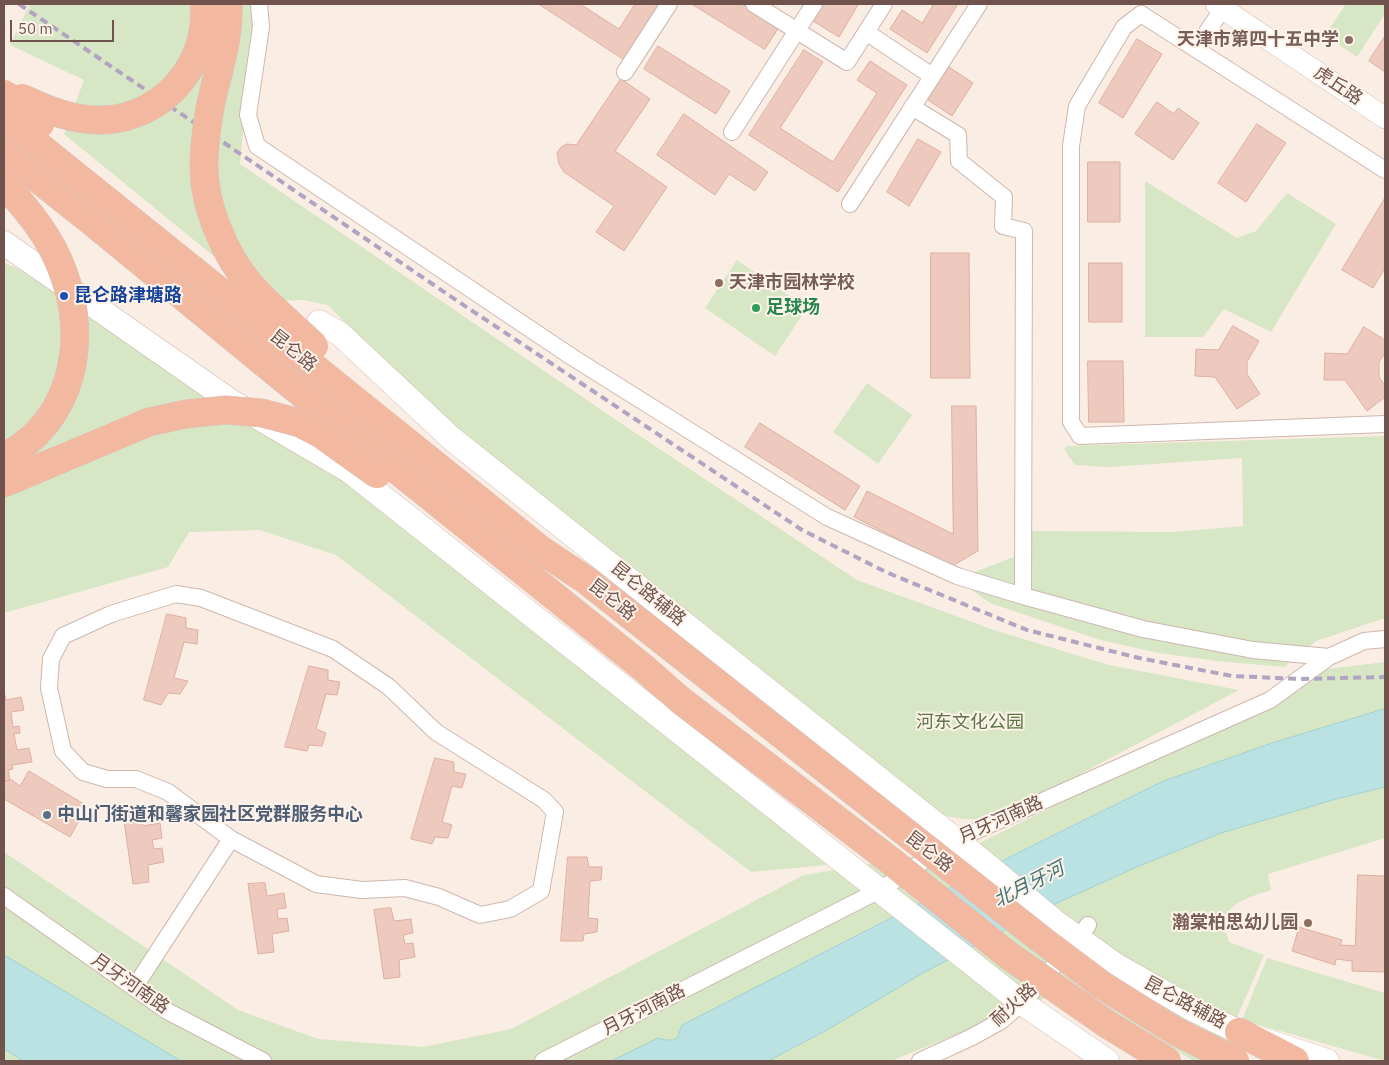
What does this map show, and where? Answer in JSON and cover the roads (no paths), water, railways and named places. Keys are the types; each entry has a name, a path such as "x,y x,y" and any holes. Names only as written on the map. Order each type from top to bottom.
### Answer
{"highway":[{"path":"4,92 57,112 80,118 118,119 147,110 171,92 188,74 194,63 203,34 204,4"},
{"path":"228,4 229,19 226,43 211,103 204,166 212,212 228,254 251,286 317,334 542,535 586,580"},
{"path":"4,92 246,294 317,334"},
{"name":"昆仑路","path":"4,118 541,550 586,580 1049,946 1102,985 1175,1031 1235,1061"},
{"name":"昆仑路","path":"4,152 630,656 679,699 891,861 1008,955 1107,1024 1167,1061"},
{"path":"4,170 322,425 377,474 547,610 640,678 679,699"},
{"path":"4,184 29,212 54,252 70,294 75,337 69,381 59,403 47,422 34,437 18,450 4,457"},
{"path":"4,483 149,422 186,414 226,410 262,413 300,424 321,434 377,474"},
{"path":"1239,1032 1295,1061"}],"main road":[{"path":"7,247 232,402 352,472 1022,1003 1107,1061"},
{"name":"昆仑路辅路","path":"317,334 340,334 451,438 982,861 1054,921 1084,931 1117,966 1196,1011 1239,1032 1327,1061"}],"street":[{"path":"259,4 261,27 248,115 257,146 572,357 827,517 957,576 1023,596 1152,631 1252,650 1330,657"},
{"path":"625,72 669,4"},
{"path":"754,4 847,62 884,4"},
{"path":"732,132 814,4"},
{"path":"850,204 979,4"},
{"path":"1196,48 1225,5"},
{"name":"虎丘路","path":"1225,5 1385,105"},
{"name":"虎丘路","path":"1225,5 1385,118"},
{"path":"1385,170 1141,14 1124,27 1077,106 1071,146 1071,422 1080,436 1385,424"},
{"path":"866,32 932,76"},
{"path":"912,107 958,135 959,162 1004,197 1003,226 1024,231 1023,596"},
{"path":"176,594 202,598 333,649 389,687 436,732 544,800 554,812 541,891 510,910 480,915 438,897 405,888 362,890 316,884 231,839 168,792 136,779 107,779 83,772 63,750 49,688 51,659 63,636 111,614 176,594"},
{"name":"月牙河南路","path":"544,1061 880,890 955,840 1270,700 1330,657 1364,641 1385,639"},
{"path":"134,988 231,839"},
{"name":"月牙河南路","path":"4,896 167,1012 263,1061"},
{"name":"耐火路","path":"920,1061 972,1037 1001,1021 1022,1003 1084,931"}],"water":[{"name":"北月牙河","path":"1385,709 1385,787 1336,799 1221,833 1139,866 1055,904 923,973 827,1030 768,1061 611,1061 658,1038 674,1040 678,1036 682,1025 1161,782 1272,743"},
{"path":"4,955 181,1061 24,1061 4,1049"}],"railway":[{"path":"19,4 459,302 802,530 888,573 1027,630 1139,658 1232,676 1300,679 1385,677"}],"place":[{"name":"天津市第四十五中学","path":"1349,40"},
{"name":"天津市园林学校","path":"719,283"},
{"name":"昆仑路津塘路","path":"64,296"},
{"name":"足球场","path":"756,308"},
{"name":"中山门街道和馨家园社区党群服务中心","path":"47,815"},
{"name":"瀚棠柏思幼儿园","path":"1308,923"}],"park label":[{"name":"河东文化公园","path":"970,723"}]}
